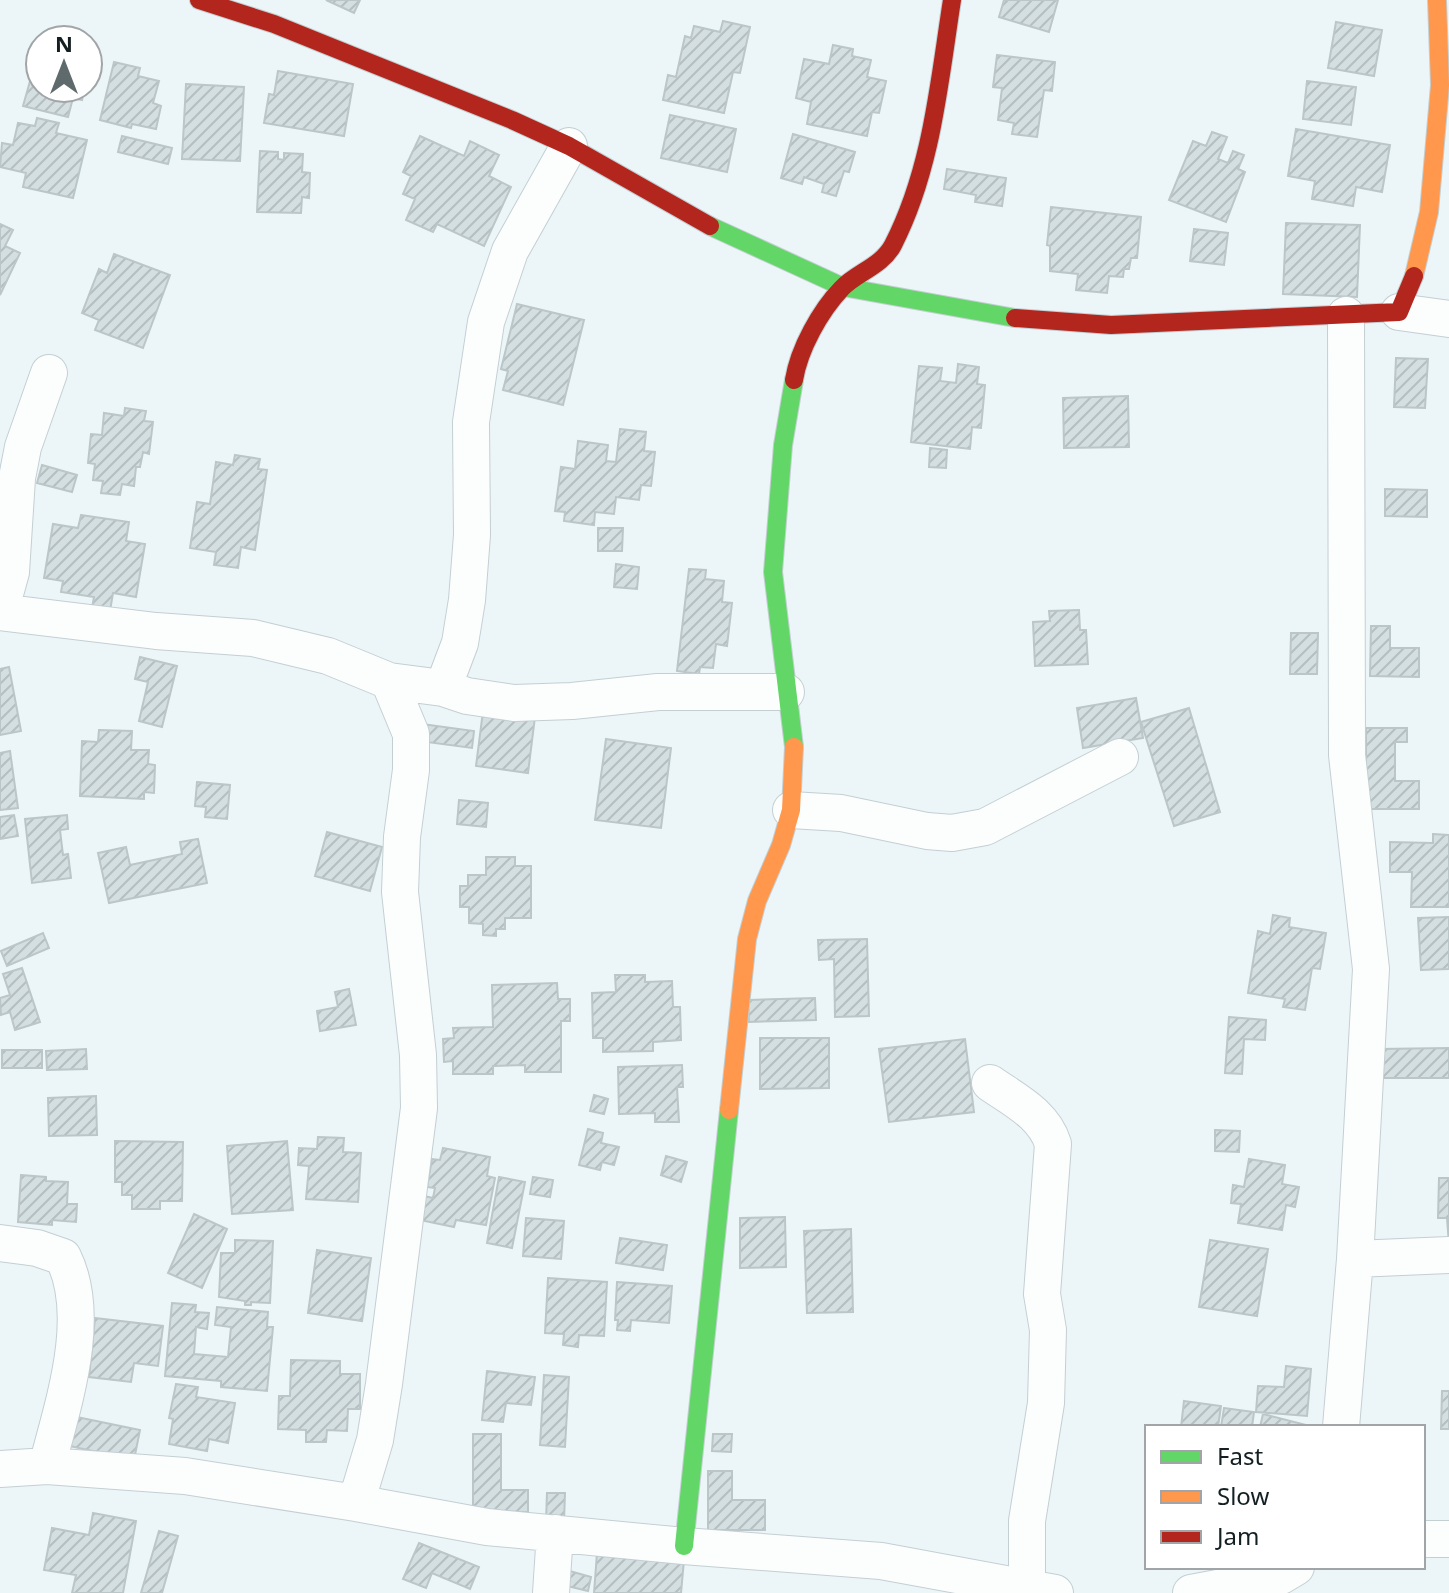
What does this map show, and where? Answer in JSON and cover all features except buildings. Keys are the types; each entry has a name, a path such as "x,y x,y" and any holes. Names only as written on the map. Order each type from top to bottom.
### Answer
{"street":[{"path":"199,0 274,24 512,120 569,146 709,225 843,287 999,317 1111,325 1399,312 1449,319"},
{"path":"684,1546 747,939 757,901 781,845 791,810 794,747 773,572 783,445 797,362 820,319 843,287 874,267 892,248 919,184 929,146 952,0"},
{"path":"1399,312 1416,272 1429,212 1440,85 1437,0"},
{"path":"443,688 460,643 467,600 472,535 471,422 486,322 510,251 569,146"},
{"path":"1341,1425 1355,1259 1371,969 1347,755 1346,315"},
{"path":"49,373 23,447 17,478 11,572 0,612 156,631 253,638 328,656 389,681 443,688 467,696 514,703 572,701 658,692 786,692"},
{"path":"356,1503 375,1440 384,1384 419,1108 418,1055 400,892 402,837 411,770 411,734 389,681"},
{"path":"791,810 841,813 927,831 952,833 985,827 1120,757"},
{"path":"0,1469 47,1466 185,1476 487,1527 881,1561 1041,1590 1027,1521 1046,1403 1048,1330 1042,1294 1053,1144 1048,1128 1037,1117 990,1083"},
{"path":"0,1243 37,1248 63,1257 72,1275 77,1316 68,1385 47,1466"},
{"path":"1355,1259 1449,1255"},
{"path":"551,1593 555,1533"},
{"path":"1425,1539 1449,1539"},
{"path":"1191,1593 1281,1576 1293,1569"}],"traffic: fast":[{"path":"710,226 843,287 1015,318"},
{"path":"794,380 783,445 773,572 794,747"},
{"path":"684,1546 729,1110"}],"traffic: slow":[{"path":"1414,276 1429,212 1440,85 1437,0"},
{"path":"729,1110 747,939 757,901 781,845 791,810 794,747"}],"traffic: jam":[{"path":"199,0 274,24 512,120 569,146 710,226"},
{"path":"794,380 806,343 826,308 842,288 888,252 906,216 932,125 952,0"},
{"path":"1015,318 1111,325 1399,312 1414,276"}]}
